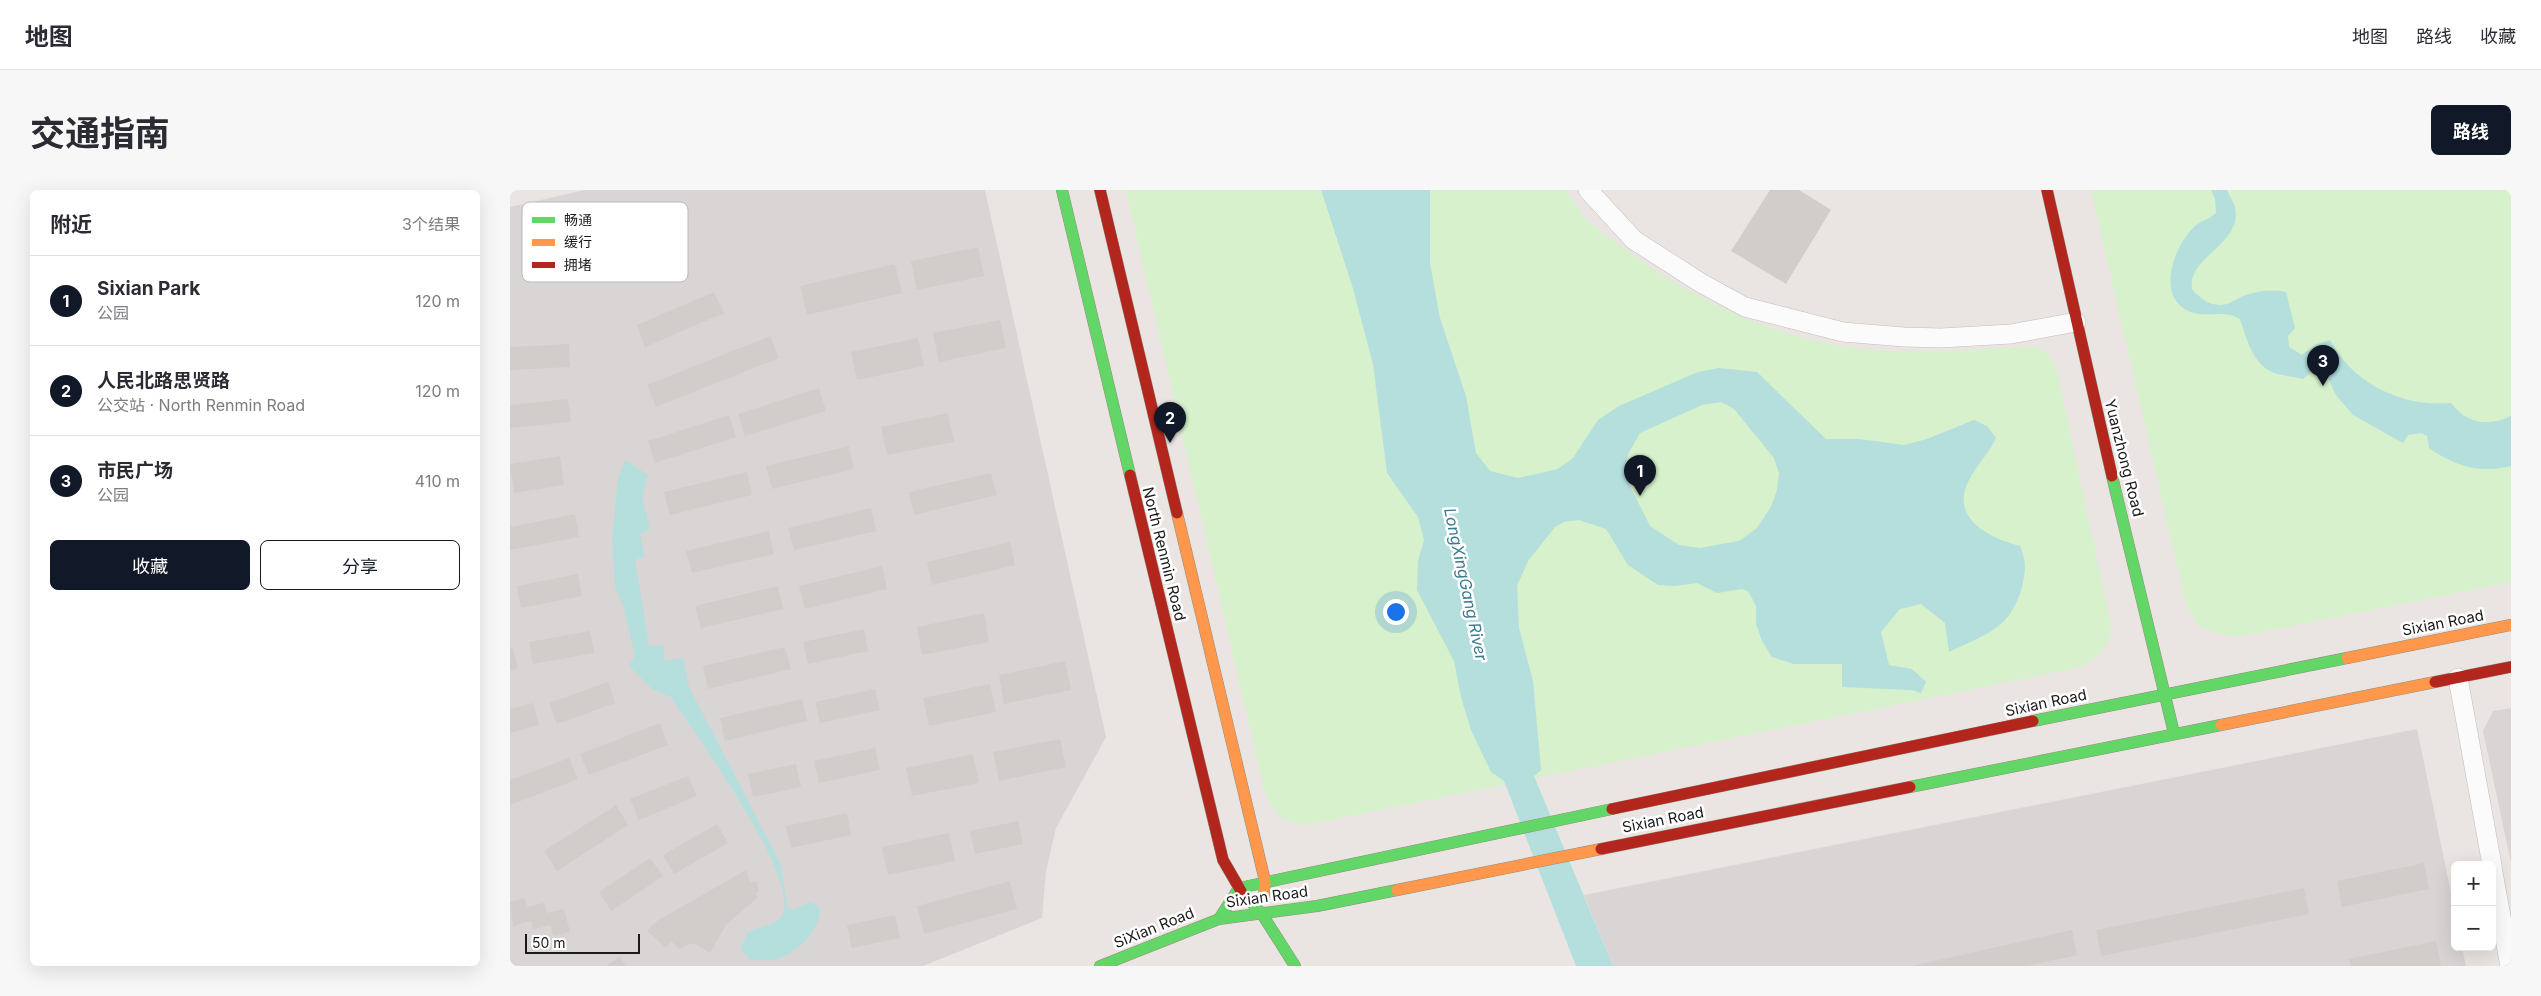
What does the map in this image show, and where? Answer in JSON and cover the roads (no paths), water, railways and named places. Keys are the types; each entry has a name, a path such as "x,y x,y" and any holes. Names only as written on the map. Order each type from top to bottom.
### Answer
{"main road":[{"name":"North Renmin Road","path":"1062,190 1224,860 1239,888 1262,914 1295,966"},
{"name":"North Renmin Road","path":"1100,190 1265,880 1262,914"},
{"name":"Yuanzhong Road","path":"2047,190 2076,322 2174,733"},
{"name":"Sixian Road","path":"1219,919 1239,888 1265,880 2165,694 2511,625"},
{"name":"Sixian Road","path":"1219,919 1316,906 2174,733 2511,668"},
{"name":"SiXian Road","path":"1100,966 1219,919"}],"street":[{"path":"1588,190 1634,240 1701,283 1745,307 1843,332 1904,337 1940,338 2011,334 2076,322"},
{"path":"2458,678 2491,861"},
{"path":"2496,888 2510,966"}],"water":[{"name":"LongXingGang River","path":"1321,190 1430,190 1430,264 1440,318 1466,396 1476,453 1490,471 1518,478 1558,469 1573,458 1598,420 1619,406 1698,372 1719,368 1757,372 1826,439 1859,439 1904,445 1927,439 1974,420 1987,426 1996,438 1969,480 1964,493 1964,505 1968,515 1975,524 1985,532 2020,546 2024,558 2025,573 2021,591 2014,608 1997,627 1949,652 1945,623 1921,604 1900,609 1881,632 1889,665 1912,669 1926,682 1921,693 1911,690 1842,687 1842,664 1794,664 1772,657 1762,641 1756,624 1756,606 1749,592 1742,589 1717,593 1697,583 1675,586 1658,585 1628,565 1606,529 1579,520 1564,522 1555,527 1528,561 1517,586 1519,628 1533,681 1541,770 1534,776 1613,966 1576,966 1504,781 1491,772 1471,730 1461,697 1454,661 1417,590 1418,561 1424,540 1418,517 1387,473 1373,364 1352,285","holes":["1721,402 1734,409 1774,458 1779,473 1777,490 1771,507 1756,529 1739,541 1700,548 1679,545 1650,526 1624,474 1628,454 1640,433 1702,405"]},
{"path":"2211,190 2227,190 2234,204 2236,217 2232,229 2225,239 2198,267 2193,277 2192,289 2199,297 2213,304 2224,305 2243,296 2259,292 2286,292 2295,328 2288,336 2289,347 2302,355 2315,345 2330,340 2340,356 2352,369 2366,381 2381,390 2415,401 2451,403 2464,415 2478,421 2494,422 2511,416 2511,466 2478,469 2458,464 2429,448 2427,436 2421,433 2408,435 2403,443 2353,415 2336,395 2324,370 2316,368 2303,379 2272,372 2265,368 2255,356 2247,341 2240,319 2222,314 2197,314 2180,305 2173,296 2171,285 2174,259 2186,236 2194,227 2216,213 2215,199"},
{"path":"625,460 648,475 642,498 650,529 640,534 645,556 635,560 649,646 663,645 665,661 683,658 689,687 781,865 787,906 791,910 811,902 819,908 817,924 807,940 792,952 777,959 749,959 741,949 747,933 777,921 783,914 784,895 761,838 721,771 671,697 652,689 629,666 635,655 623,606 615,586 612,539 618,479"}],"place":[{"name":"市民广场","path":"2323,386"},
{"name":"人民北路思贤路","path":"1170,443"},
{"name":"Sixian Park","path":"1640,496"}]}
